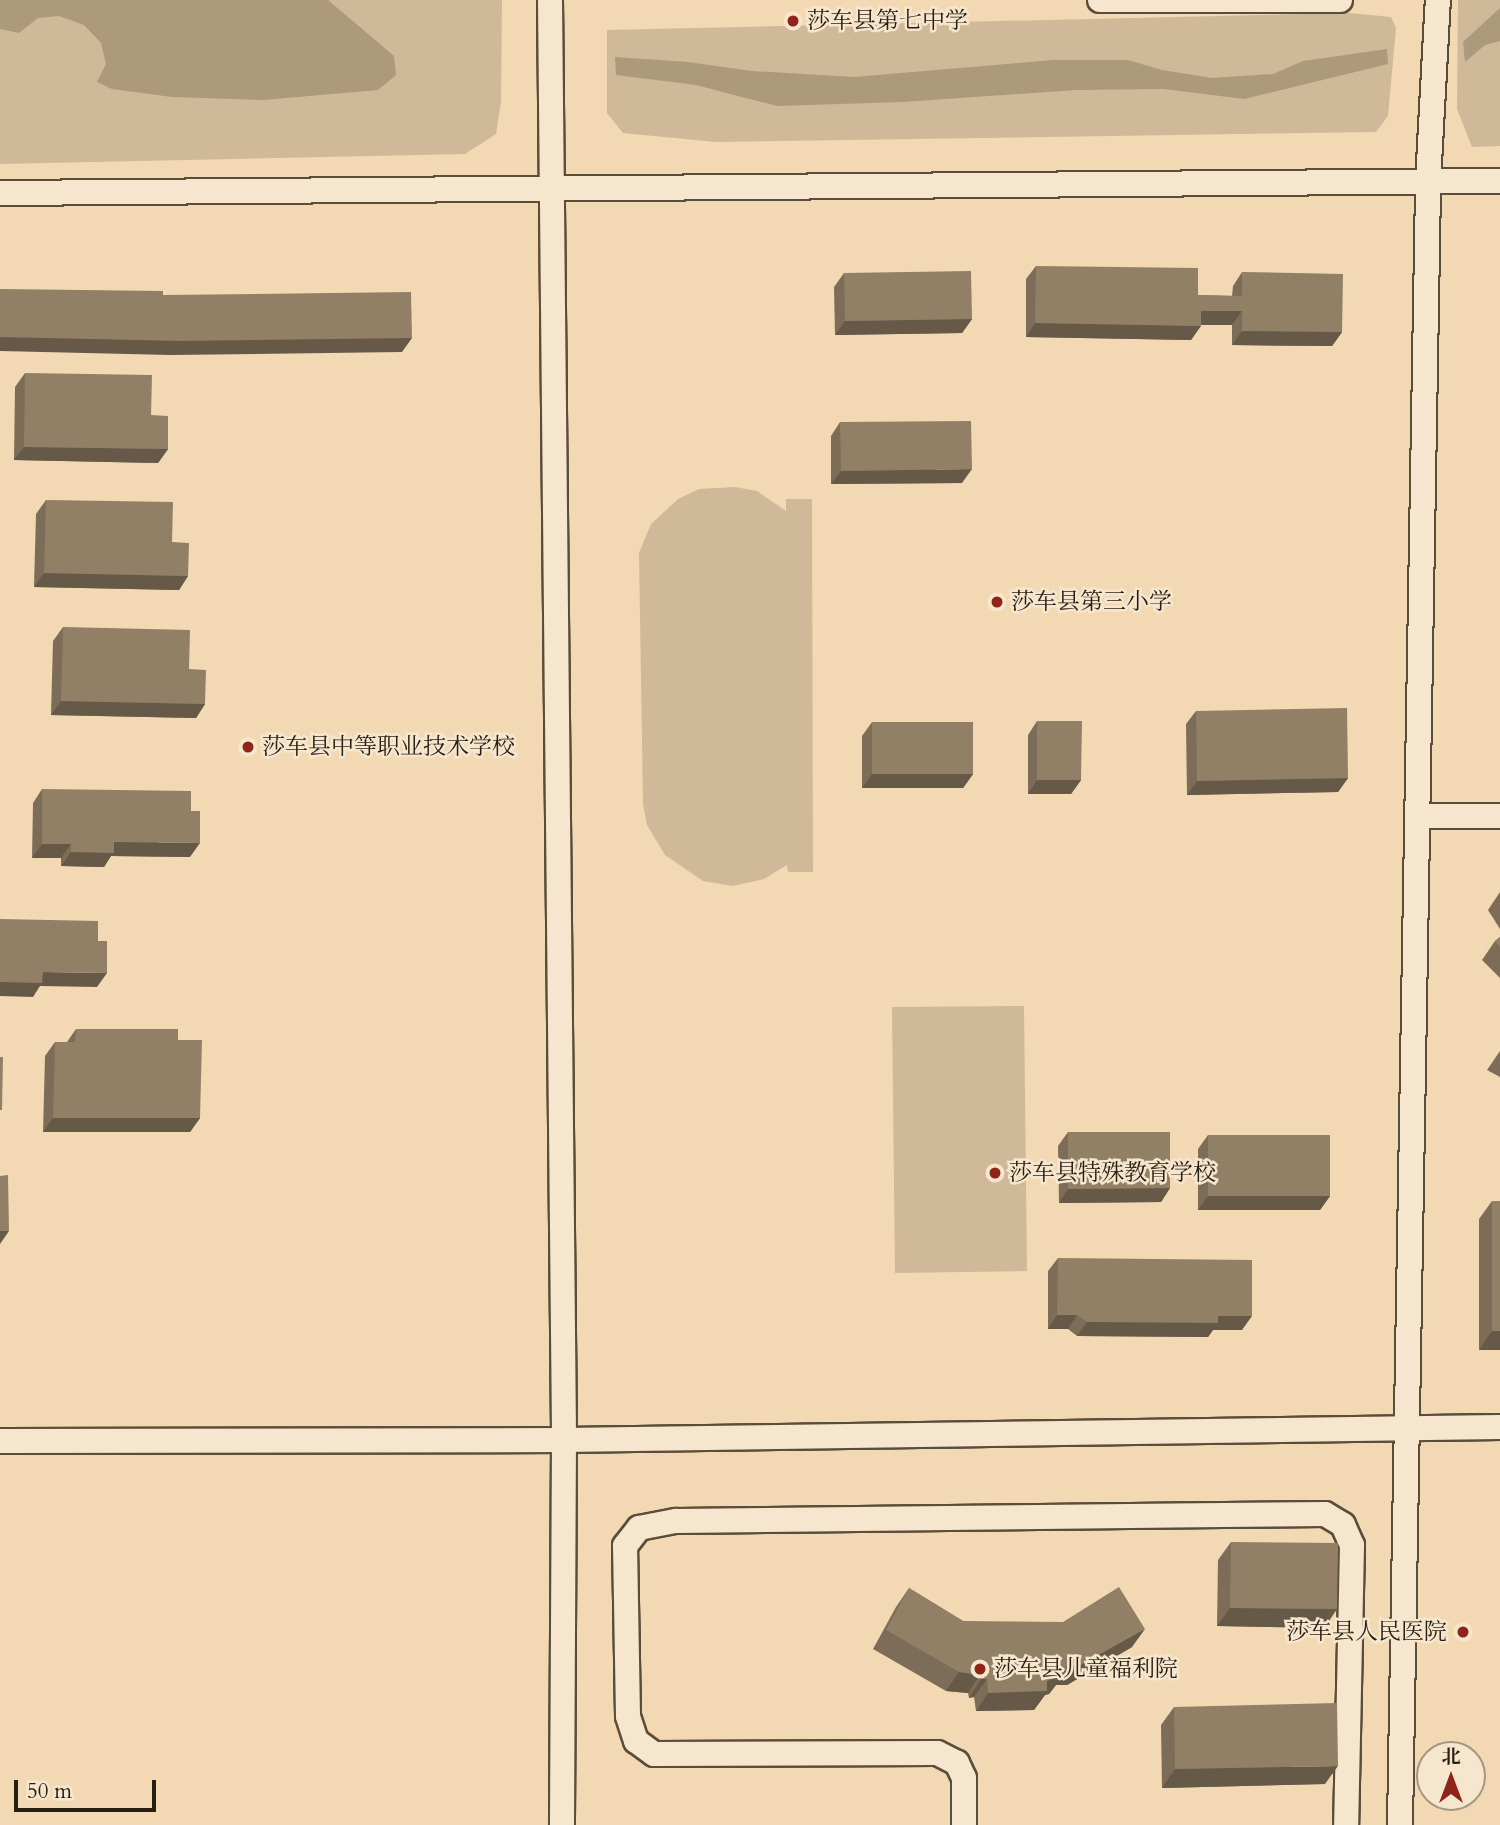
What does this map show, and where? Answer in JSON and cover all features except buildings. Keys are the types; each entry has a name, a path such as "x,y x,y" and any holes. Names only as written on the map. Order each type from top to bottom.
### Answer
{"street":[{"path":"550,0 554,189 564,1440 562,1825"},
{"path":"1100,0 1340,0"},
{"path":"1400,1825 1429,183 1438,0"},
{"path":"0,192 1500,181"},
{"path":"1418,816 1500,816"},
{"path":"0,1441 564,1440 1500,1427"},
{"path":"964,1825 964,1778 957,1763 937,1754 654,1754 636,1741 628,1716 625,1546 639,1528 676,1521 1325,1514 1343,1525 1352,1545 1346,1825"}],"shaded area":[{"path":"0,0 502,0 501,102 496,134 465,154 0,164"},
{"path":"0,0 328,0 394,56 396,75 378,90 263,100 172,97 112,89 97,82 106,64 101,43 84,25 59,16 38,18 19,33 0,29"},
{"path":"1458,0 1500,0 1500,146 1472,147 1457,109"},
{"path":"1500,8 1500,41 1485,45 1465,62 1463,42"},
{"path":"1349,13 1391,17 1396,28 1388,116 1376,132 716,142 623,133 607,113 607,30"},
{"path":"1387,49 1388,64 1244,99 1164,89 1076,90 902,102 777,106 696,85 616,75 615,57 688,62 752,71 854,77 1053,60 1128,60 1162,70 1212,78 1273,74 1303,61"},
{"path":"735,487 757,491 786,511 786,499 812,499 813,872 788,872 787,865 764,879 733,886 703,881 665,855 647,825 643,804 639,553 651,524 678,499 699,489"},
{"path":"1024,1006 1027,1271 895,1273 892,1007"}],"place":[{"name":"莎车县第七中学","path":"793,21"},
{"name":"莎车县第三小学","path":"997,602"},
{"name":"莎车县中等职业技术学校","path":"248,747"},
{"name":"莎车县特殊教育学校","path":"995,1173"},
{"name":"莎车县人民医院","path":"1463,1632"},
{"name":"莎车县儿童福利院","path":"980,1669"}]}
